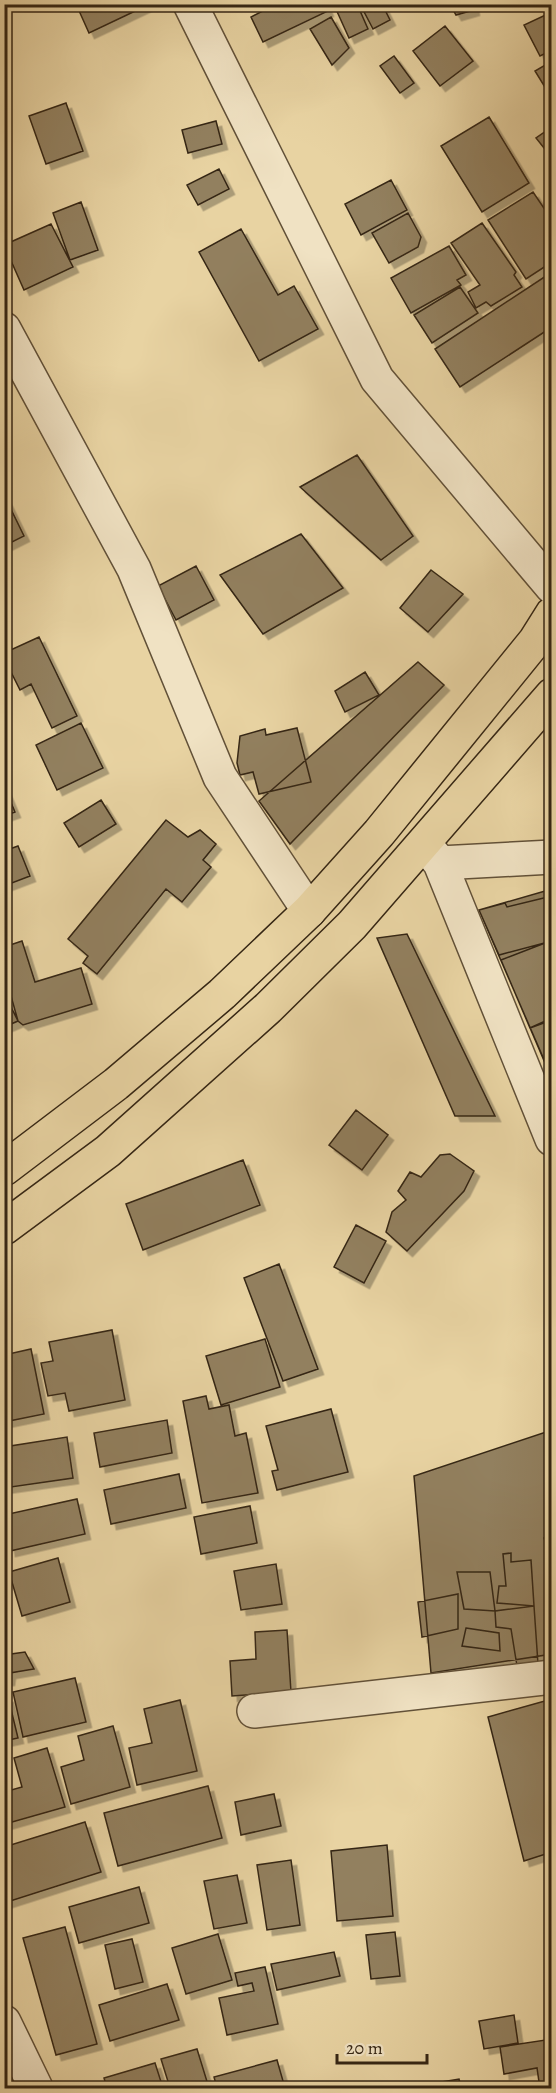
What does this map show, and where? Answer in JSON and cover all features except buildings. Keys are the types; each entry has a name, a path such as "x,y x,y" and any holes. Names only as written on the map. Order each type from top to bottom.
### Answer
{"main road":[{"path":"4,1169 134,1069 222,994 309,911 401,806 535,641 552,614"},
{"path":"4,1228 108,1151 268,1008 352,925 431,853 552,695"}],"street":[{"path":"190,4 377,379 552,587"},
{"path":"4,329 134,569 220,777 309,911"},
{"path":"552,857 431,853 552,1139"},
{"path":"254,1711 552,1677"},
{"path":"4,2022 36,2088"}]}
